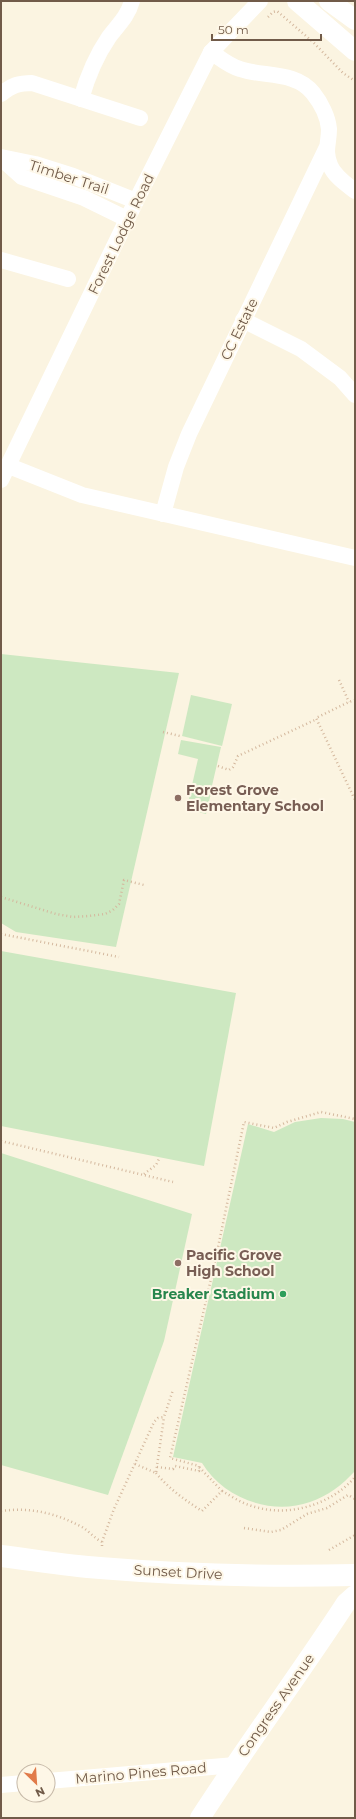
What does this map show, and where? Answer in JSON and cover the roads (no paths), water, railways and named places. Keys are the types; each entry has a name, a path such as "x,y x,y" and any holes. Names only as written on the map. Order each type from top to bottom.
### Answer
{"main road":[{"name":"Sunset Drive","path":"1,1556 99,1568 168,1573 282,1576 355,1575"}],"street":[{"path":"81,99 86,81 100,52 126,16 132,1"},
{"name":"Forest Lodge Road","path":"1,480 136,200 211,52 260,1"},
{"path":"297,1 355,51"},
{"path":"211,52 240,69 286,77 301,84 312,92 326,116 329,129 326,149 330,166 340,179 355,191"},
{"path":"1,94 11,85 32,83 140,118"},
{"name":"CC Estate","path":"163,514 176,467 189,434 326,149"},
{"path":"1,157 22,177 84,198 127,219"},
{"name":"Timber Trail","path":"1,157 35,164 73,176 136,200"},
{"path":"1,260 68,279"},
{"path":"243,320 302,348 340,378 355,395"},
{"path":"9,466 82,495 355,558"},
{"name":"Congress Avenue","path":"200,1818 235,1764 297,1678 346,1603 355,1595"},
{"name":"Marino Pines Road","path":"56,1780 235,1764"},
{"path":"1,1785 16,1784"}],"place":[{"name":"Forest Grove Elementary School","path":"178,798"},
{"name":"Pacific Grove High School","path":"178,1263"},
{"name":"Breaker Stadium","path":"283,1294"}]}
